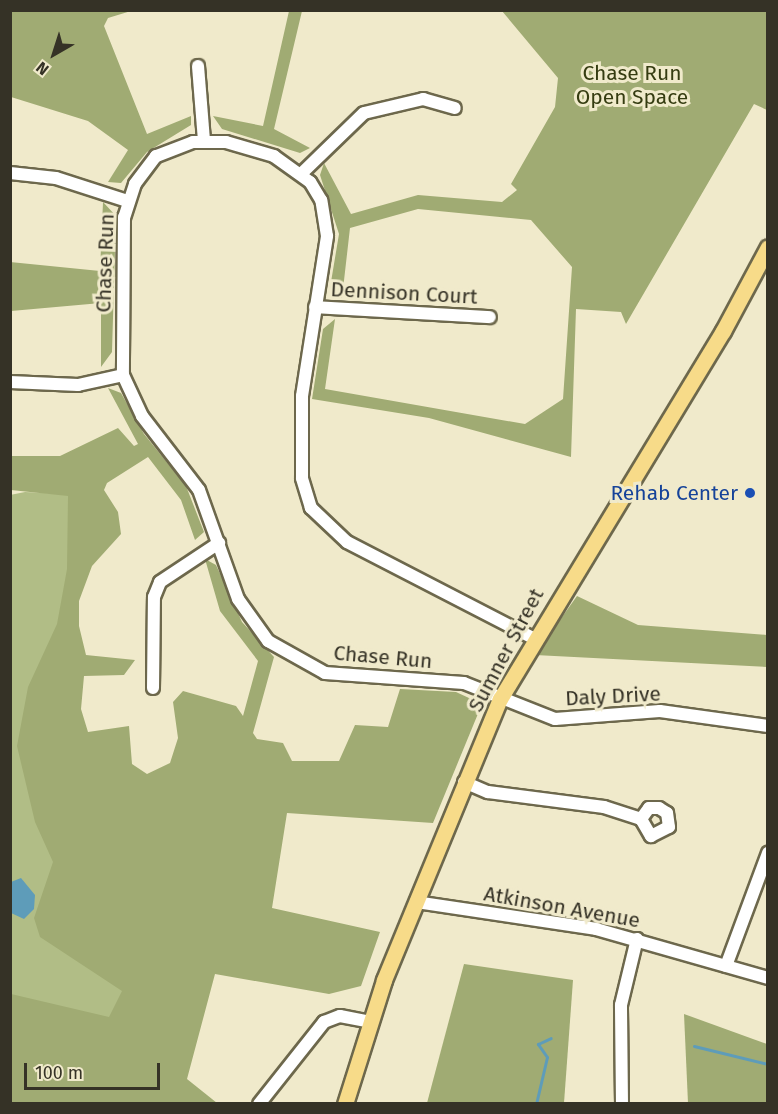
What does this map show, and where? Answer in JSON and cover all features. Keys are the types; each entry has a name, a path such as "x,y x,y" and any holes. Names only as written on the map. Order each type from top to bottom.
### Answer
{"main road":[{"name":"Sumner Street","path":"345,1104 370,1022 464,782 500,699 533,638 723,331 766,253"}],"street":[{"path":"198,66 204,140 262,152 302,173 321,200 326,223 302,396 303,488 316,515 352,545 533,638"},
{"path":"302,173 364,114 423,99 455,108"},
{"name":"Chase Run","path":"204,140 156,156 127,201 123,375 142,416 199,490 238,599 255,627 297,661 340,676 464,683 500,699"},
{"path":"10,173 56,178 127,201"},
{"name":"Dennison Court","path":"315,307 397,316 490,317"},
{"path":"10,382 78,385 123,375"},
{"path":"153,688 154,597 160,582 219,543"},
{"name":"Daly Drive","path":"500,699 564,720 660,711 768,726"},
{"path":"464,782 493,793 576,799 640,819"},
{"path":"726,966 768,854"},
{"name":"Atkinson Avenue","path":"416,902 637,939 768,978"},
{"path":"622,1104 621,1005 637,939"},
{"path":"259,1104 324,1022 339,1016 370,1022"}],"green space":[{"path":"11,10 131,11 108,18 104,26 147,134 191,116 191,125 147,152 121,183 108,182 128,150 88,121 11,97"},
{"path":"289,11 302,11 274,129 310,148 300,153 222,129 213,116 263,126"},
{"name":"Chase Run Open Space","path":"502,11 767,11 767,110 754,104 626,324 621,312 576,309 571,457 429,418 312,399 323,329 335,319 325,389 525,424 563,399 572,267 531,220 418,209 350,228 342,298 330,288 339,234 320,175 324,163 351,214 418,195 502,202 517,190 511,184 555,107 558,78"},
{"path":"103,202 116,216 112,352 101,367 101,303 11,311 10,262 100,271"},
{"path":"108,388 121,393 144,434 186,486 204,532 195,540 181,500 148,457 107,483 104,490 118,512 121,534 92,566 79,601 79,626 86,655 135,660 124,675 84,676 81,709 88,732 129,726 132,764 147,774 170,763 178,738 173,702 183,691 236,706 243,716 258,661 220,611 205,559 216,565 242,622 274,657 253,733 257,739 283,743 292,761 339,761 355,725 388,727 400,689 456,692 482,704 433,823 287,813 272,908 380,932 361,986 329,994 215,974 187,1079 217,1103 11,1103 11,994 109,1017 122,991 40,937 34,918 53,862 35,822 17,746 28,687 57,624 67,569 68,496 11,490 11,456 60,456 118,428 134,446 138,444"},
{"path":"25,492 84,495 33,787 139,992 120,1035 11,1010 10,495"},
{"path":"577,596 638,625 767,635 767,667 535,655"},
{"path":"464,964 573,980 564,1103 427,1103"},
{"path":"684,1014 767,1044 767,1103 688,1103"}],"water":[{"path":"21,878 35,895 34,909 24,919 11,913 11,882"}],"waterway":[{"path":"536,1104 547,1057 538,1044 551,1038"},
{"path":"694,1046 768,1064"}],"place":[{"name":"Rehab Center","path":"750,493"}]}
